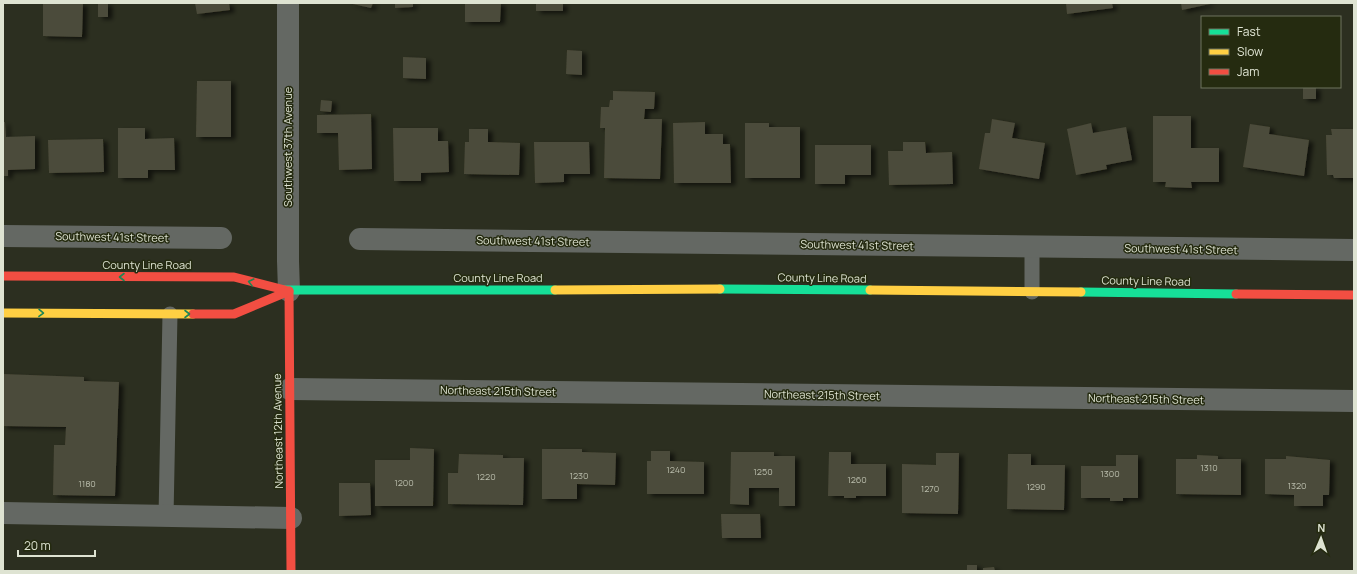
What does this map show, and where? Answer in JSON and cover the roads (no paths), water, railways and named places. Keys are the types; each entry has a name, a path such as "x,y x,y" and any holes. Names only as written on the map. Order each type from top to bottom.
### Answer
{"street":[{"name":"Southwest 37th Avenue","path":"288,3 289,291"},
{"name":"Southwest 41st Street","path":"3,236 221,238"},
{"name":"Southwest 41st Street","path":"360,239 1032,248 1354,250"},
{"name":"County Line Road","path":"3,276 234,278 289,291 729,289 1354,295"},
{"name":"County Line Road","path":"3,313 234,314 289,291"},
{"name":"Northeast 12th Avenue","path":"289,291 291,571"},
{"name":"Northeast 215th Street","path":"290,389 1354,401"},
{"path":"3,513 291,518"}],"lane":[{"path":"1032,248 1032,292"},
{"path":"166,516 170,314"}]}
